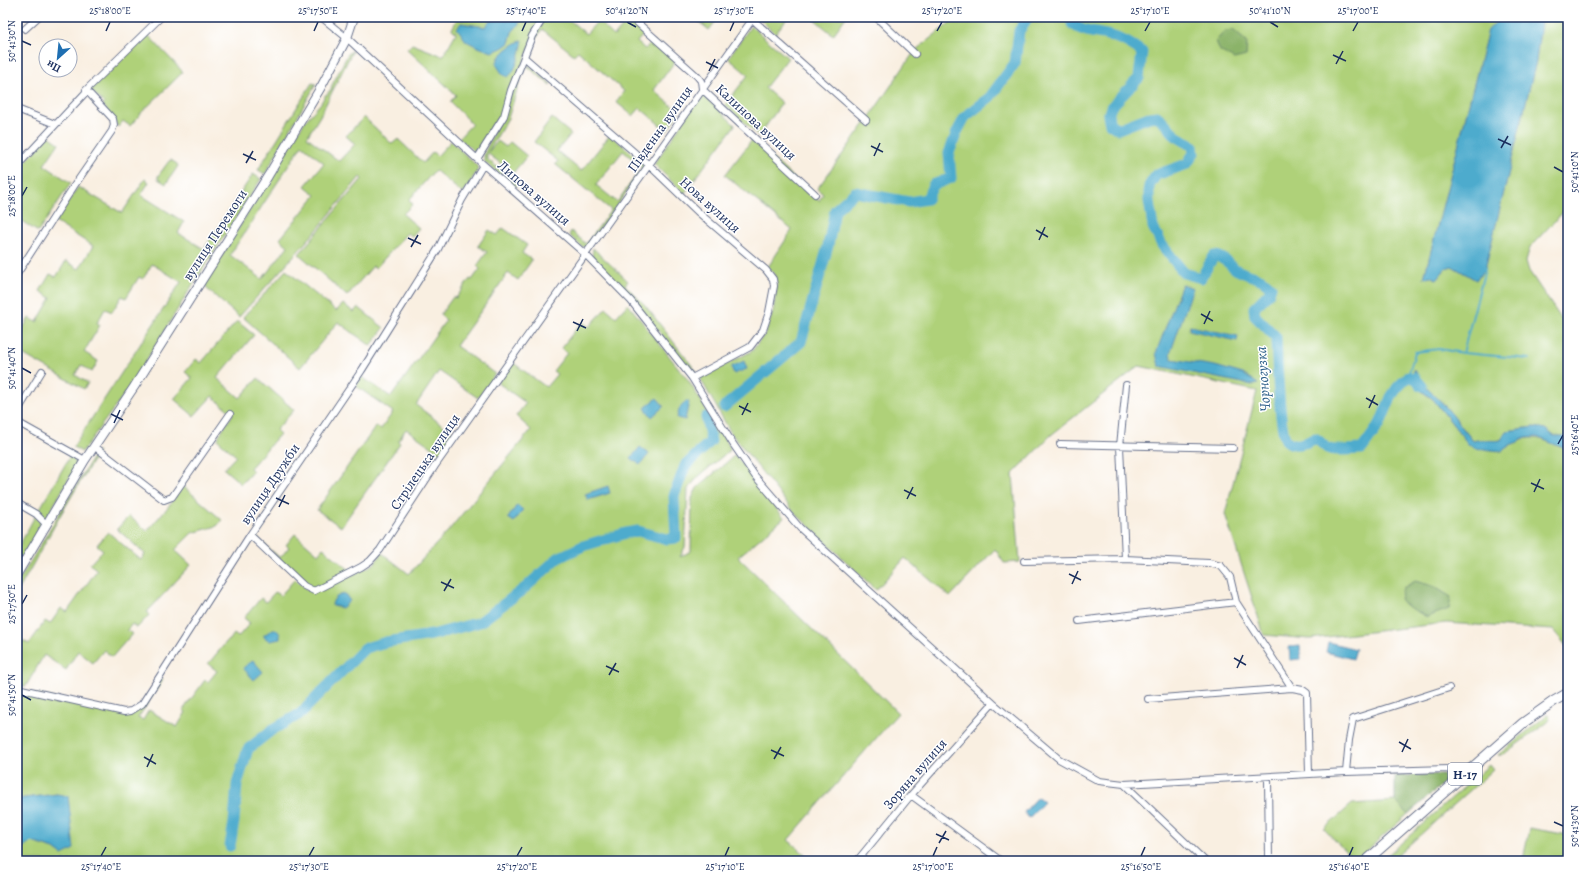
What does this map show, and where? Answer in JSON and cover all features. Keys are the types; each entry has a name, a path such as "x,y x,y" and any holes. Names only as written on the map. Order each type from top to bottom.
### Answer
{"main road":[{"name":"вулиця Перемоги","path":"17,574 85,460 134,387 268,176 321,87 347,38 354,17"},
{"name":"Н-17","path":"1366,861 1524,723 1554,701 1568,693"}],"street":[{"path":"25,29 38,17"},
{"path":"17,166 86,90 162,17"},
{"name":"Липова вулиця","path":"321,17 347,38 477,159 585,254 631,301 692,378 733,444 755,476 800,528 993,703 1059,759 1099,781 1124,784 1268,778 1346,772 1448,769 1460,779"},
{"path":"477,159 504,116 511,90 532,36 544,17"},
{"name":"Калинова вулиця","path":"632,17 697,76 701,81 702,89 815,194"},
{"path":"876,17 915,54"},
{"path":"753,18 866,120"},
{"name":"Південна вулиця","path":"585,254 753,18"},
{"name":"Нова вулиця","path":"524,57 649,165 699,213 766,270 773,279 774,286 769,312 763,330 750,347 692,378"},
{"path":"17,274 74,186 112,131 114,119 86,90"},
{"path":"17,108 55,124"},
{"name":"вулиця Дружби","path":"17,688 124,712 136,709 142,704 250,535 362,370 438,249 462,200 484,165"},
{"name":"Стрілецька вулиця","path":"250,535 304,586 314,591 370,561 380,550 435,466 585,254"},
{"path":"17,412 42,371"},
{"path":"1125,559 1120,446 1126,386"},
{"path":"94,446 164,500 168,500 172,497 230,414"},
{"path":"17,422 85,460"},
{"path":"1060,444 1233,448"},
{"path":"17,503 36,514 47,525"},
{"path":"1024,561 1125,559 1209,562 1221,566 1230,577 1236,602 1292,688"},
{"path":"1078,621 1236,602"},
{"path":"1148,699 1292,688 1304,690 1307,693 1309,774"},
{"path":"1346,772 1349,740 1353,719 1449,688"},
{"name":"Зоряна вулиця","path":"857,861 911,795 993,703"},
{"path":"1268,778 1269,861"},
{"path":"1124,784 1205,861"},
{"path":"911,795 1001,861"}],"green space":[{"path":"469,17 542,17 502,116 480,151 475,152 459,138 472,124 450,102 456,95 407,49 412,44 443,56 456,33 452,29 457,19 469,19","holes":["461,23 485,27 519,23 512,32 509,43","522,40 521,49 498,58"]},
{"path":"546,17 566,17 586,34 598,21 614,36 628,20 644,34 637,42 645,49 653,41 676,60 654,90 679,112 667,131 640,108 633,116 616,102 624,91 578,51 574,55 542,29 527,55 534,37"},
{"path":"693,17 719,17 709,30"},
{"path":"758,17 788,17 775,34"},
{"path":"812,17 846,17 833,35"},
{"path":"957,17 1501,17 1488,30 1424,278 1430,276 1437,279 1446,268 1452,266 1476,280 1485,269 1536,61 1541,22 1523,17 1568,17 1568,207 1530,247 1526,261 1529,271 1568,329 1568,438 1563,436 1554,436 1545,429 1533,427 1507,431 1501,440 1473,441 1447,409 1425,386 1415,369 1410,378 1424,393 1433,399 1469,445 1502,451 1519,440 1534,438 1550,442 1568,450 1568,648 1553,630 1446,623 1310,639 1264,635 1225,514 1257,391 1139,366 1051,435 1013,474 1020,562 1004,563 995,549 950,597 905,558 876,590 793,511 731,433 700,378 752,351 766,332 773,312 777,286 776,276 768,267 792,230 725,175 752,140 819,201 823,194 817,189 864,125 912,55 917,49"},
{"path":"751,26 788,58 765,88 782,103 759,136 725,105 748,75 728,58"},
{"path":"1233,30 1247,42 1246,56 1234,59 1220,51 1216,41 1225,31"},
{"path":"148,35 183,72 142,112 130,126 123,121 118,127 103,105 104,103 91,91 91,89"},
{"path":"353,50 320,116 307,137 339,161 355,144 346,136 364,117 392,144 398,139 423,163 433,152 437,156 451,141 479,168 463,194 435,170 409,200 413,204 403,214 419,228 412,236 407,233 376,268 373,266 347,296 299,254 362,179 360,177 316,231 239,317 207,289 205,284 207,279 305,121 332,88 331,87 348,54","holes":["302,145 324,163 305,186 316,195 280,239 288,246 262,279 230,255"]},
{"path":"526,65 530,66 551,84 550,85 527,66 524,68 508,118 488,152 498,141 506,147 510,142 527,156 513,173 487,153 487,159 518,184 515,187 484,161 484,154 523,67"},
{"path":"312,83 316,84 265,174 258,170"},
{"path":"702,94 735,125 684,194 654,164"},
{"path":"552,118 571,134 557,151 581,171 610,135 644,163 645,166 588,246 582,247 569,235 571,231 586,244 611,210 555,164 558,161 534,142","holes":["623,151 641,166 641,169 617,202 596,185"]},
{"path":"49,136 59,143 44,165 71,183 38,232 17,218 17,171"},
{"path":"171,160 178,166 166,184 158,179 158,176"},
{"path":"253,174 261,179 195,281 131,385 82,452 73,447 181,282 152,264 143,279 139,277 126,298 122,296 112,312 105,309 97,323 100,325 84,352 98,361 92,372 81,365 75,375 88,383 84,389 19,352 23,347 17,343 17,338 29,318 37,322 51,298 40,291 50,274 56,277 66,261 79,269 93,246 55,222 78,187 122,213 145,179 149,182 141,195 184,222 178,233 204,249"},
{"path":"503,228 527,245 522,253 532,260 518,280 508,273 456,346 495,374 478,398 439,371 416,405 453,433 440,453 406,429 398,441 400,443 341,527 317,510 376,426 381,429 393,412 356,386 362,377 391,397 446,320 440,315 453,297 456,298 470,279 472,280 480,269 477,266 487,252 478,246 489,230 497,235"},
{"path":"593,248 628,281 625,285 645,305 696,371 692,373 633,299 592,257"},
{"path":"286,270 336,311 343,304 354,312 358,307 384,328 371,346 338,322 300,368 243,317"},
{"path":"628,304 688,380 731,449 698,477 688,489 685,547 680,557 691,551 692,498 697,488 735,455 784,518 738,557 898,713 788,840 813,861 17,861 17,851 32,842 54,849 62,855 57,794 17,799 17,690 129,715 139,709 151,695 161,679 163,680 138,718 143,720 149,710 177,727 186,712 183,710 205,680 208,682 217,671 208,664 234,634 238,637 250,623 244,618 261,598 266,602 275,592 280,596 295,579 308,590 352,575 374,564 382,553 409,574 449,530 531,430 516,416 526,403 498,383 512,362 546,387 557,374 553,371 567,353 561,348 582,322 589,327 606,308 616,317"},
{"path":"237,321 254,335 217,378 240,398 258,378 294,410 276,430 280,434 250,468 253,471 241,484 224,469 236,456 218,440 219,435 233,414 212,396 194,416 174,399 192,378 185,372 196,359 201,363"},
{"path":"96,452 98,452 17,593 17,584"},
{"path":"70,456 74,458 76,466 46,519 38,512"},
{"path":"183,486 222,520 217,526 192,533 175,550 191,565 147,612 149,615 137,628 132,624 127,630 132,634 112,657 104,650 93,663 78,651 66,670 44,655 26,686 17,686 17,648 22,640 29,644 45,621 50,624 61,608 67,612 97,570 90,564 103,550 97,545 108,532 141,560 145,554 117,529 129,516 147,531 168,507"},
{"path":"35,516 40,521 40,527 17,568 17,550"},
{"path":"295,534 318,554 323,548 351,571 314,589 310,588 255,536 280,558 289,547 286,545"},
{"path":"1415,581 1433,586 1451,597 1449,609 1427,617 1405,605 1400,599 1403,588"},
{"path":"1547,715 1550,719 1548,722 1501,756 1498,755"},
{"path":"1489,765 1493,770 1391,861 1381,861"},
{"path":"1444,774 1444,783 1408,814 1395,801 1395,776"},
{"path":"1395,801 1408,814 1355,861 1324,829 1352,804"},
{"path":"1529,828 1568,835 1568,861 1523,861"}],"water":[{"path":"1501,17 1523,17 1541,22 1536,61 1485,269 1476,280 1452,266 1446,268 1437,279 1430,276 1424,278 1488,30"},
{"path":"517,20 520,23 512,32 509,43 492,52 466,41 457,28 461,23 485,27 490,21"},
{"path":"523,40 514,70 508,77 503,75 496,64 500,56 507,49"},
{"path":"1182,284 1193,288 1170,354 1172,359 1215,366 1243,374 1258,384 1252,385 1159,366 1156,353"},
{"path":"1190,326 1238,336 1237,341 1189,330"},
{"path":"744,361 747,369 734,374 731,367"},
{"path":"1415,369 1424,385 1448,409 1473,441 1501,440 1507,431 1533,427 1545,429 1554,436 1563,436 1568,438 1568,450 1537,437 1523,438 1502,451 1474,448 1469,445 1433,399 1419,389 1413,380 1410,379"},
{"path":"657,398 664,406 652,417 645,408"},
{"path":"686,401 689,402 685,420 677,418 679,409"},
{"path":"640,447 649,454 640,465 631,458"},
{"path":"608,486 610,493 588,500 585,494"},
{"path":"517,505 523,510 514,522 508,518"},
{"path":"345,594 350,601 342,608 332,605 333,600 336,597"},
{"path":"273,629 276,629 280,634 280,639 270,641 264,637 264,635"},
{"path":"1328,642 1356,649 1353,659 1326,652"},
{"path":"1300,646 1301,659 1290,660 1289,647"},
{"path":"253,660 263,672 254,680 243,668"},
{"path":"57,794 68,796 74,849 62,855 54,849 32,842 17,851 17,799"},
{"path":"1038,797 1044,802 1029,818 1024,812"}],"waterway":[{"path":"724,407 801,342 828,246 835,210 855,192 909,202 927,199 933,185 951,178 949,153 957,132 965,117 990,97 1015,63 1019,31 1028,17"},
{"name":"Чорногузка","path":"1074,17 1072,24 1082,30 1118,38 1129,43 1142,52 1139,78 1111,107 1108,116 1110,124 1118,129 1149,117 1157,116 1176,136 1193,146 1194,153 1187,164 1156,175 1149,186 1149,201 1153,227 1162,245 1184,273 1201,278 1214,256 1217,256 1237,270 1258,278 1271,287 1269,293 1254,308 1255,316 1276,337 1280,407 1286,440 1292,444 1300,444 1315,438 1330,449 1362,449 1380,424 1391,397 1397,388 1408,377 1415,378 1422,386"},
{"path":"1457,17 1497,21"},
{"path":"1408,377 1415,352 1439,349 1463,353 1485,269"},
{"path":"1463,353 1530,359"},
{"path":"230,846 234,822 237,784 248,749 272,730 300,714 365,648 386,642 432,635 480,622 525,588 558,558 583,546 626,533 638,531 667,539 676,538 674,496 685,466 711,441 706,417"}]}
